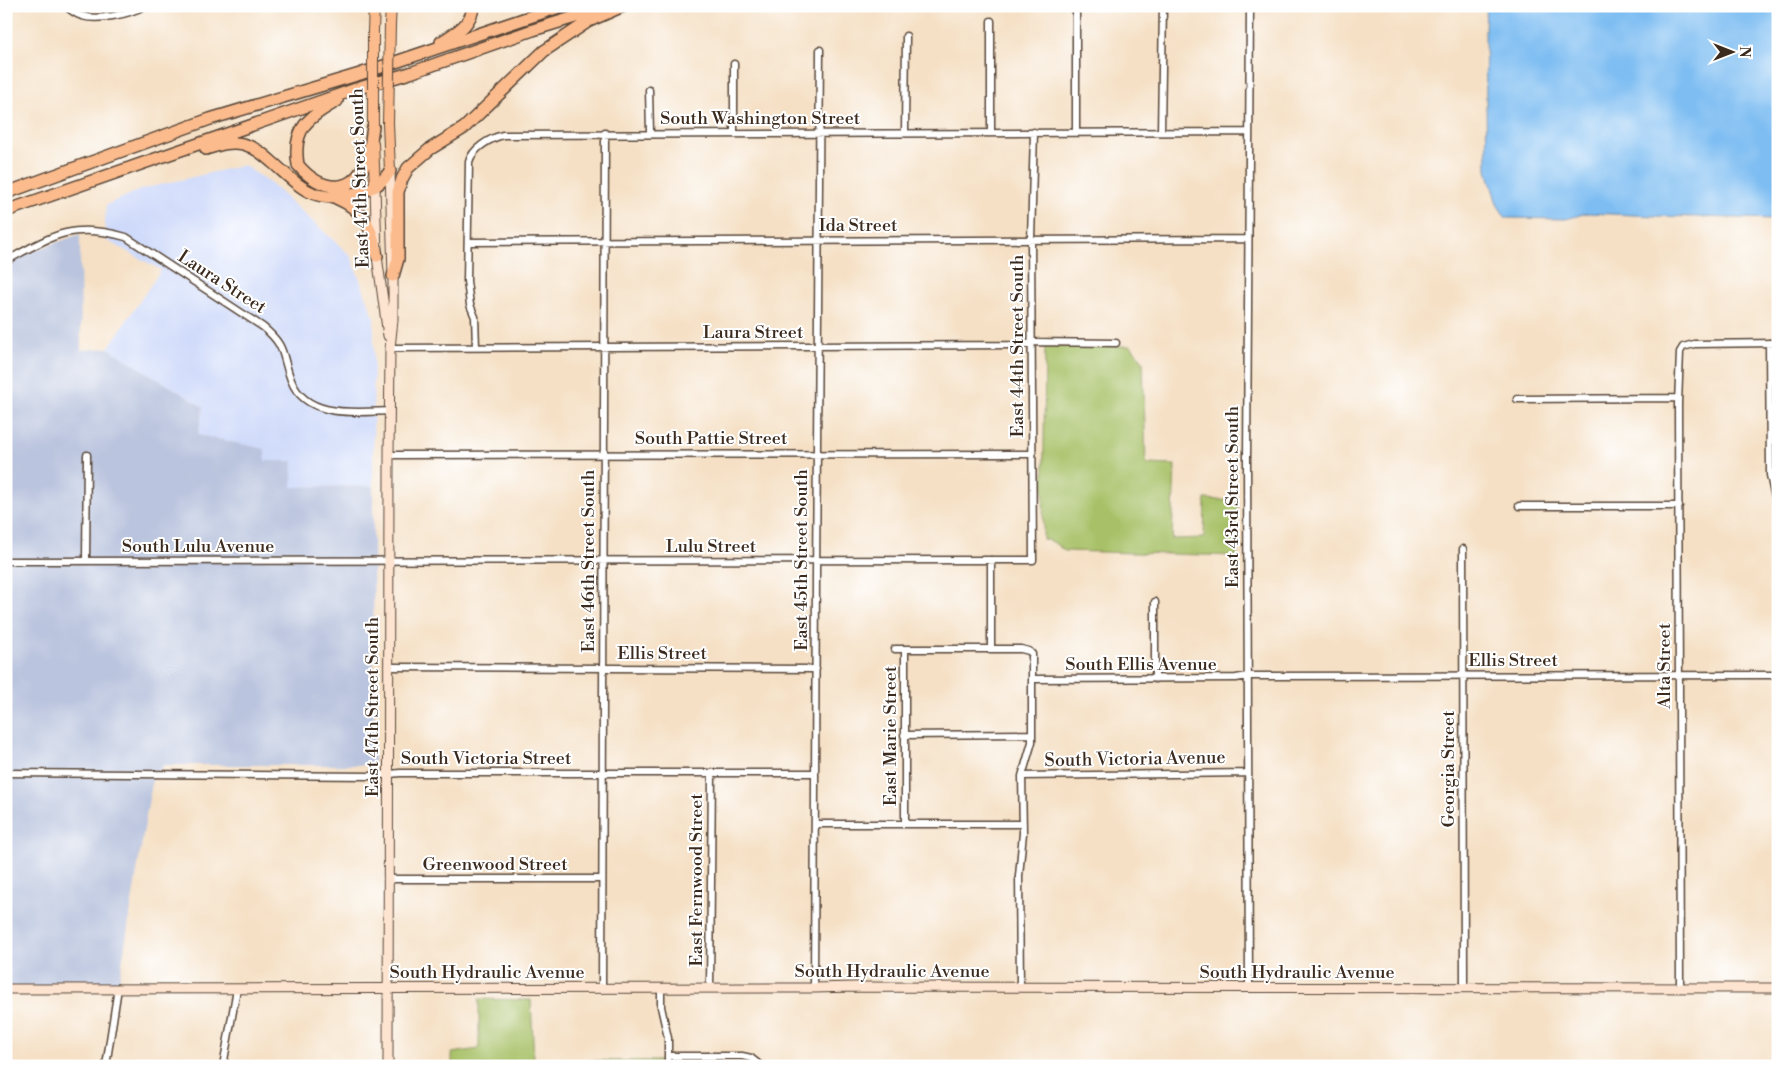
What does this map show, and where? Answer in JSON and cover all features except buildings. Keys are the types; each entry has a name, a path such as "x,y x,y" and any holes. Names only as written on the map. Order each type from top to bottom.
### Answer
{"highway":[{"path":"428,50 464,27 471,17 474,6"},
{"path":"6,193 210,119 360,74 562,6"},
{"path":"6,212 356,89 410,73 533,30 612,6"},
{"path":"393,276 398,259 398,192 408,168 430,149 464,128 544,51 589,20 623,6"},
{"path":"356,89 315,114 302,128 296,141 298,165 314,180 328,186 337,187 347,184 356,179 365,163 368,156 372,127"},
{"path":"127,168 227,143 243,144 256,149 266,156 302,188 324,198 336,198 375,187 390,171"},
{"path":"336,198 354,207 366,219 374,240 377,256"}],"main road":[{"name":"East 47th Street South","path":"374,6 372,127 375,187"},
{"name":"East 47th Street South","path":"390,6 388,123 390,171"}],"street":[{"path":"65,6 81,16 102,18 138,10 144,6"},
{"path":"1076,6 1076,132"},
{"path":"1161,132 1162,6"},
{"name":"East 43rd Street South","path":"1249,988 1246,460 1250,6"},
{"path":"991,21 991,132"},
{"path":"905,132 906,36"},
{"name":"East 45th Street South","path":"814,988 820,50"},
{"path":"734,64 734,133"},
{"path":"649,90 650,133"},
{"name":"South Washington Street","path":"476,347 475,317 470,305 467,281 469,162 474,152 493,139 503,135 819,132 1248,132"},
{"name":"East 44th Street South","path":"1033,560 1031,239 1034,132"},
{"name":"East 46th Street South","path":"602,988 605,133"},
{"name":"East 47th Street South","path":"388,1066 389,455 390,348 393,320 390,171"},
{"name":"East 47th Street South","path":"375,187 377,256 390,348"},
{"name":"Laura Street","path":"6,261 39,242 66,232 82,230 105,231 126,237 276,337 285,354 291,380 299,394 311,403 324,410 349,412 390,411"},
{"name":"Ida Street","path":"468,242 1248,239"},
{"name":"Laura Street","path":"390,348 818,347 1116,343"},
{"path":"1778,344 1769,343 1770,475 1778,512"},
{"name":"Alta Street","path":"1680,988 1678,398 1680,352 1683,347 1694,344 1769,343"},
{"path":"1517,399 1678,398"},
{"name":"South Pattie Street","path":"389,455 1032,454"},
{"path":"86,561 87,455"},
{"path":"1519,506 1679,506"},
{"name":"Georgia Street","path":"1463,549 1464,988"},
{"path":"991,560 992,648"},
{"name":"Lulu Street","path":"389,561 1033,560"},
{"name":"South Lulu Avenue","path":"6,561 389,561"},
{"path":"1155,602 1155,678"},
{"path":"895,649 1021,649 1032,654 1032,734 1029,754 1022,776 1023,824 1019,876 1020,987"},
{"name":"East Marie Street","path":"905,649 905,824"},
{"name":"Ellis Street","path":"389,667 816,669"},
{"name":"Ellis Street","path":"1248,676 1778,675"},
{"name":"South Ellis Avenue","path":"1033,679 1236,678 1248,676"},
{"name":"South Victoria Avenue","path":"904,734 1032,734"},
{"name":"South Victoria Street","path":"6,773 370,776 400,773 815,773"},
{"name":"East Fernwood Street","path":"710,988 712,773"},
{"name":"South Victoria Avenue","path":"1022,776 1248,773"},
{"path":"815,824 1023,824"},
{"name":"Greenwood Street","path":"388,879 602,879"},
{"name":"South Hydraulic Avenue","path":"6,989 854,987 1778,988"},
{"path":"106,1066 118,988"},
{"path":"661,988 661,1007 668,1038 668,1066"},
{"path":"224,1066 237,989"},
{"path":"668,1056 742,1056 751,1058 761,1066"}],"shaded area":[{"path":"244,165 270,183 351,256 374,317 373,486 292,487 265,461 264,449 198,435 203,407 108,348 161,270 104,239 106,205 142,189"},
{"path":"80,234 81,350 108,348 203,407 198,435 265,449 265,461 293,461 292,487 373,486 374,765 164,765 152,780 118,988 6,989 6,261"}],"green space":[{"path":"1045,346 1131,346 1143,361 1146,464 1175,465 1172,539 1204,538 1205,499 1238,501 1237,556 1065,551 1053,542 1043,539"},
{"path":"479,999 531,1000 534,1060 660,1061 660,1066 452,1066 452,1053 479,1049"}],"water":[{"path":"1486,6 1778,6 1778,219 1587,213 1566,219 1506,218 1497,204 1487,170"}]}
